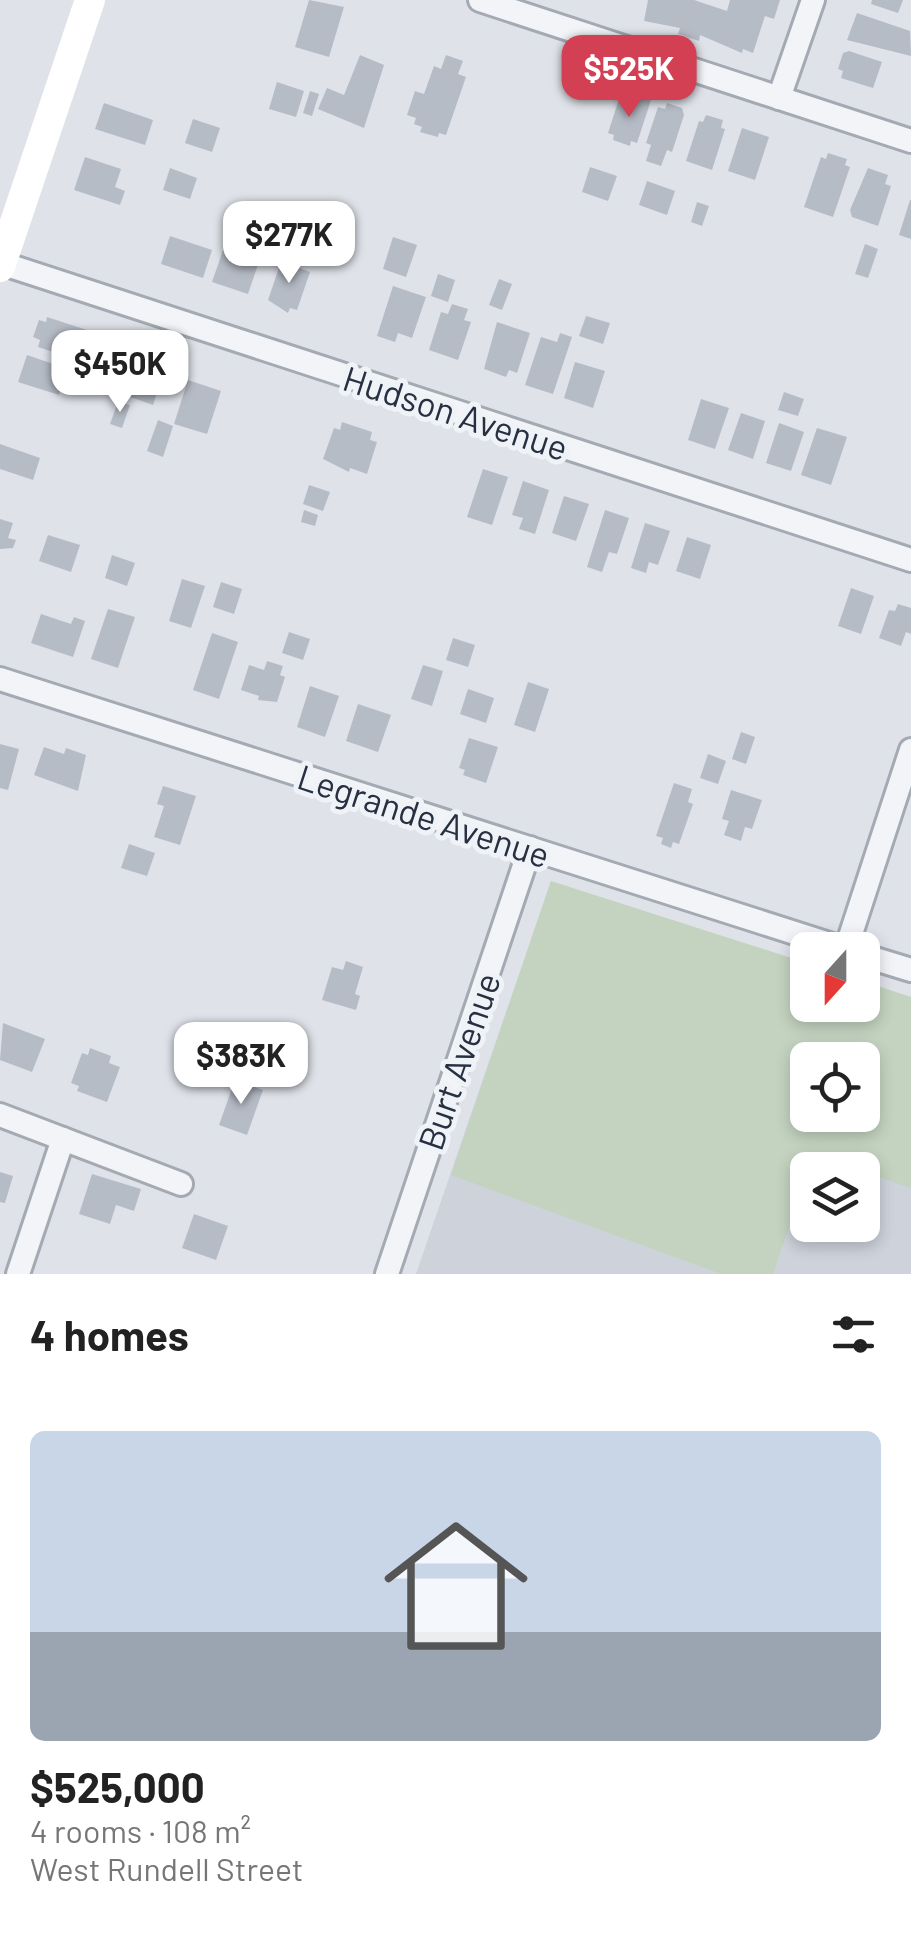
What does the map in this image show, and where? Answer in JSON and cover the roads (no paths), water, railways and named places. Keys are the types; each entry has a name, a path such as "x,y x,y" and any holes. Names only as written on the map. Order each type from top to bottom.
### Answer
{"main road":[{"path":"1,265 90,0"}],"street":[{"path":"480,0 911,141"},
{"path":"778,98 813,0"},
{"name":"Hudson Avenue","path":"1,265 911,560"},
{"name":"Legrande Avenue","path":"0,679 791,932"},
{"path":"853,932 911,750"},
{"name":"Burt Avenue","path":"387,1274 530,848"},
{"path":"880,961 911,970"},
{"path":"0,1115 181,1184"},
{"path":"18,1274 63,1139"}]}
